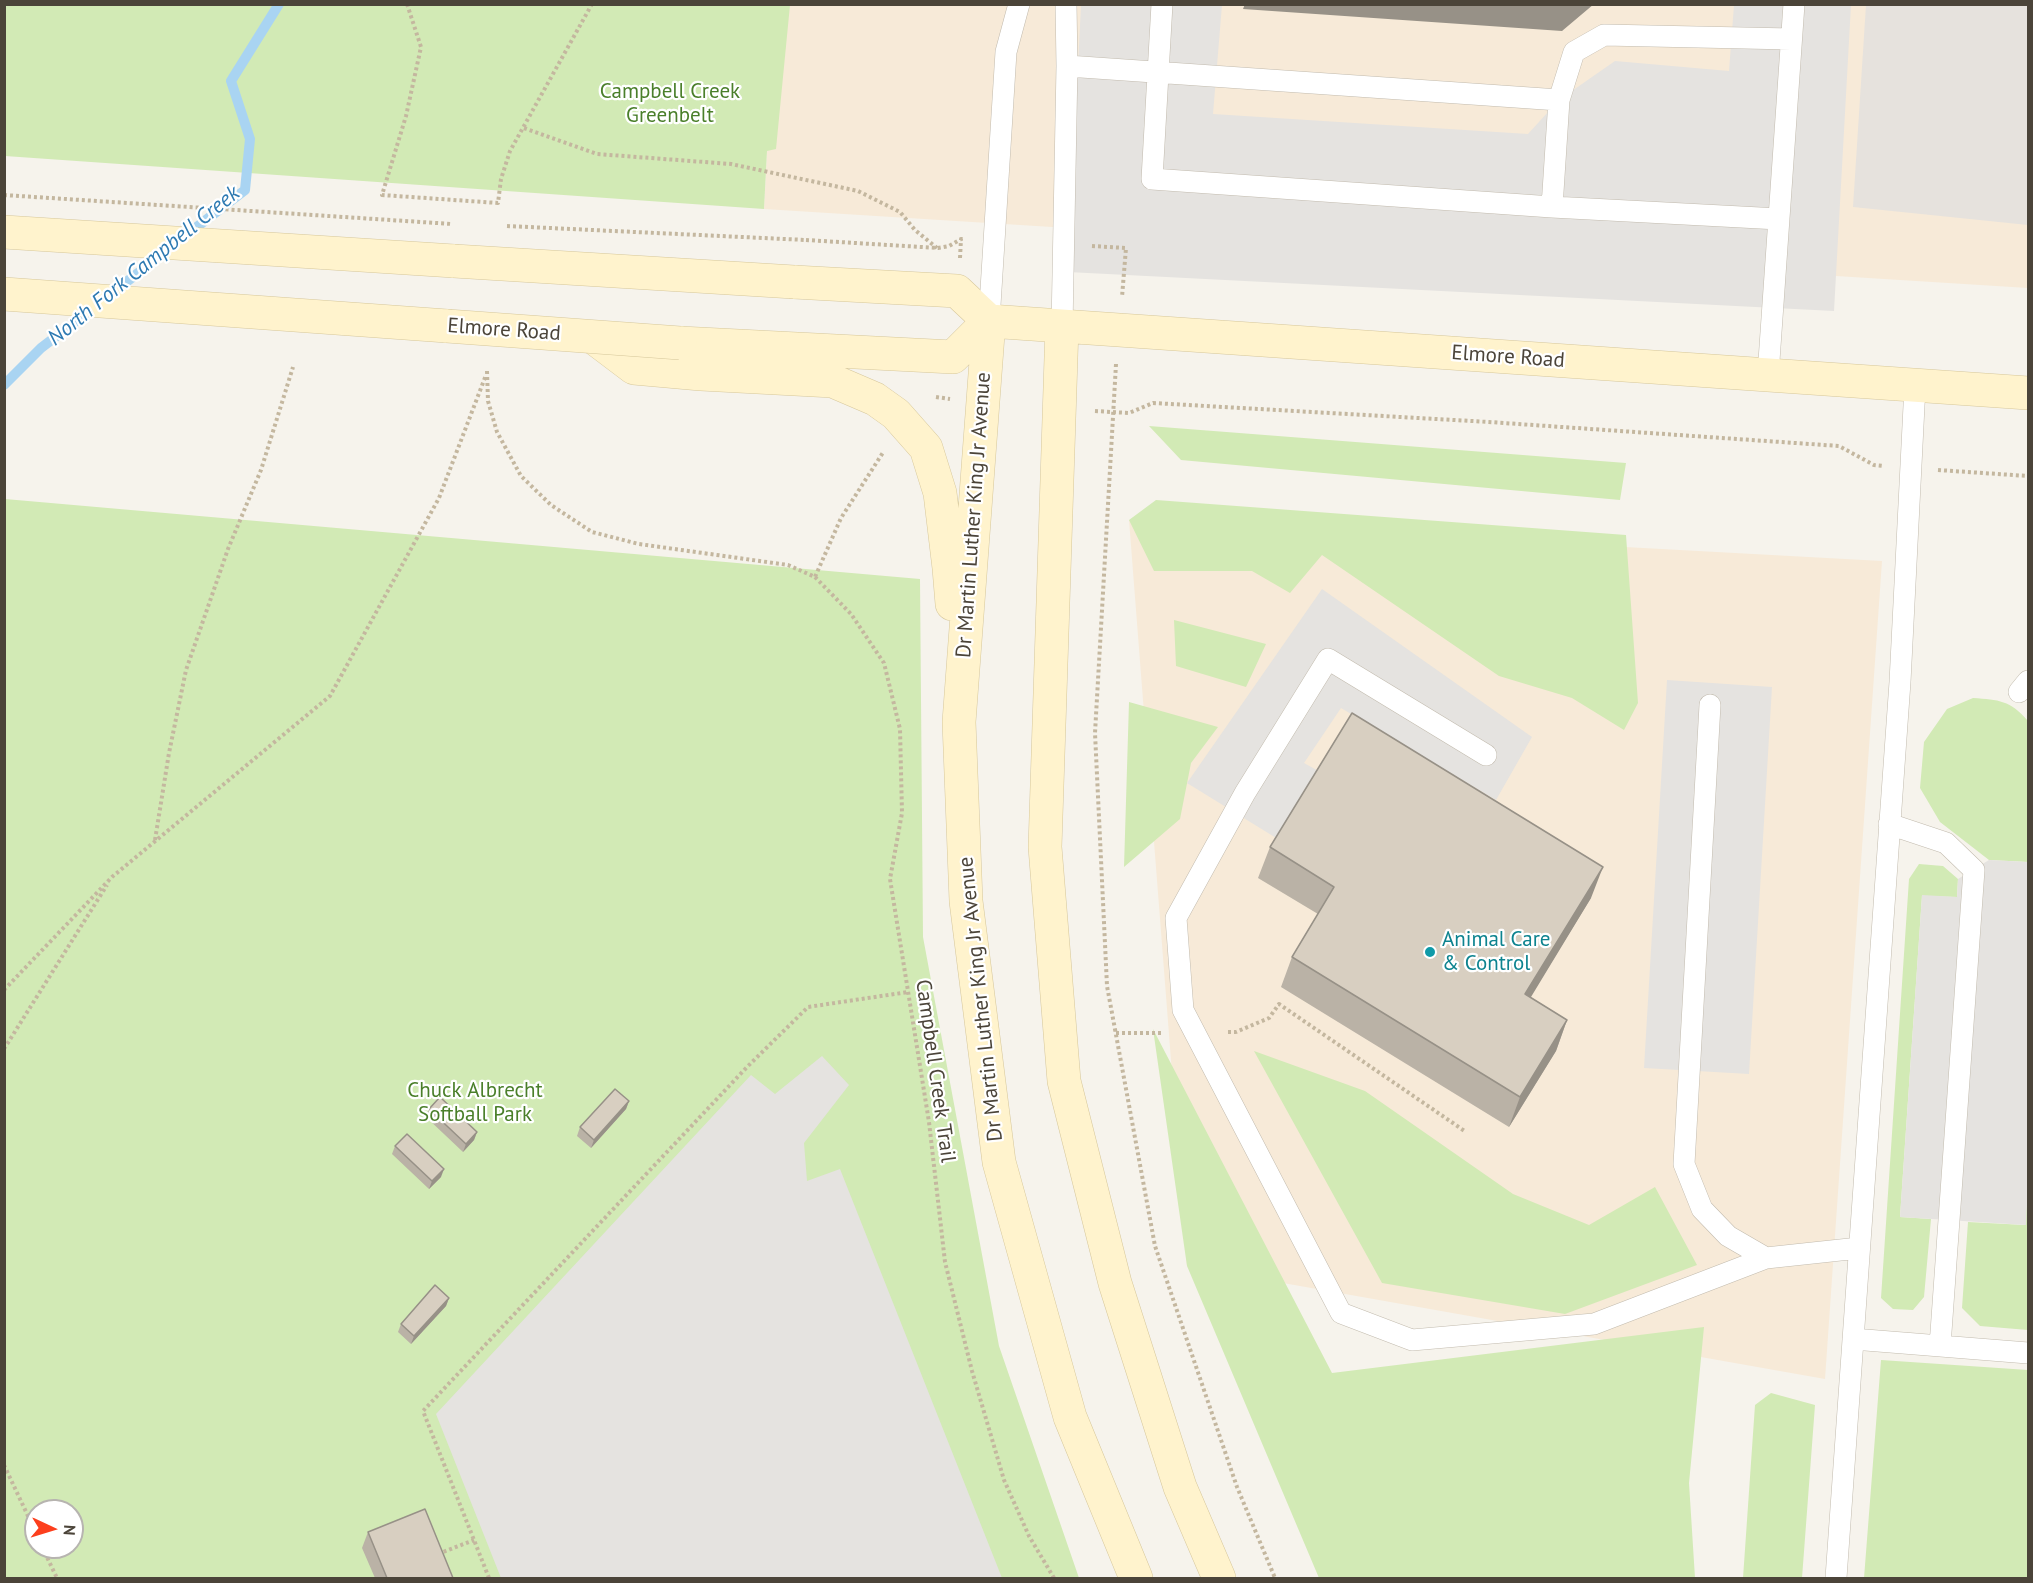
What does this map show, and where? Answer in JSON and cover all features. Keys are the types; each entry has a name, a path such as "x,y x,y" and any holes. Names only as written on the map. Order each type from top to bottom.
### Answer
{"main road":[{"path":"4,232 957,291 988,321"},
{"name":"Elmore Road","path":"4,294 680,343 953,357 988,321 2028,393"},
{"name":"Dr Martin Luther King Jr Avenue","path":"988,321 959,722 966,901 999,1162 1070,1417 1136,1578"},
{"path":"1062,327 1045,847 1064,1081 1115,1283 1180,1487 1219,1578"},
{"path":"593,337 634,368 833,381 875,399 896,414 926,448 940,492 949,568 959,722"}],"lane":[{"name":"Dr Martin Luther King Jr Avenue","path":"988,321 1006,52 1019,4"},
{"path":"1062,327 1066,4"},
{"path":"1162,4 1152,179 1552,207 1779,219"},
{"path":"1768,375 1794,4"},
{"path":"1552,207 1559,100 1574,52 1604,35 1791,39"},
{"path":"1067,66 1559,100"},
{"path":"1836,1578 1900,682 1915,386"},
{"path":"1486,755 1328,659 1245,794 1176,918 1183,1010 1341,1313 1412,1340 1594,1324 1766,1258 1859,1248"},
{"path":"1710,705 1684,1164 1702,1209 1728,1236 1766,1258"},
{"path":"1889,824 1946,843 1974,870 1940,1346"},
{"path":"1853,1339 2028,1353"}],"path":[{"path":"407,4 422,47 406,116 382,195 498,203 501,178 510,151 592,4"},
{"path":"524,128 597,154 731,164 858,191 900,213 915,230 938,248"},
{"path":"4,195 455,224"},
{"path":"502,226 938,248 949,246 961,238"},
{"path":"155,841 169,753 186,670 228,549 261,470 293,368"},
{"path":"4,990 112,877 330,696 439,498 487,371 488,401 497,432 521,476 551,505 592,532 639,544 788,566 815,577 841,518 880,455"},
{"path":"1275,1578 1237,1487 1155,1246 1107,986 1095,733 1113,412 1129,413 1153,403 1816,444 1839,446 1874,465 2028,476"},
{"name":"Campbell Creek Trail","path":"815,577 851,614 884,663 900,729 902,813 890,879 929,1122 945,1262 972,1371 1004,1480 1029,1536 1054,1578"},
{"path":"4,1049 112,877"},
{"path":"489,1578 423,1411 808,1006 908,992"},
{"path":"1116,1033 1236,1032 1269,1018 1279,1004 1466,1132"},
{"path":"4,1465 24,1508"},
{"path":"431,1556 474,1540"},
{"path":"48,1559 57,1578"}],"shaded area":[{"path":"775,5 2028,5 2028,288 764,209"},
{"path":"1081,5 1222,5 1213,114 1528,134 1559,100 1615,61 1729,71 1734,5 1851,5 1834,311 1068,272"},
{"path":"1866,5 2028,5 2028,225 1853,207"},
{"path":"1129,520 1882,561 1825,1379 1187,1266"},
{"path":"1322,589 1532,737 1496,800 1341,708 1304,763 1322,773 1281,841 1187,783"},
{"path":"1667,680 1772,687 1749,1074 1644,1068"},
{"path":"1989,860 2028,862 2026,1225 1900,1217 1922,895 1957,897 1958,879"},
{"path":"822,1056 849,1085 804,1143 807,1181 840,1169 1002,1578 501,1578 436,1414 751,1075 775,1094"}],"green space":[{"name":"Campbell Creek Greenbelt","path":"4,5 790,5 776,149 767,151 764,209 5,156"},
{"path":"1149,426 1626,463 1620,500 1181,460"},
{"name":"Chuck Albrecht Softball Park","path":"5,499 920,579 923,937 999,1346 1079,1578 5,1578"},
{"path":"1156,500 1626,535 1638,703 1624,730 1572,698 1499,676 1322,555 1290,593 1252,571 1154,571 1129,520"},
{"path":"1174,620 1266,644 1246,687 1176,666"},
{"path":"1973,698 2003,702 2022,714 2028,721 2028,862 1989,860 1940,822 1920,788 1924,742 1947,709"},
{"path":"1129,702 1218,727 1191,763 1180,819 1124,867"},
{"path":"1919,864 1943,866 1958,879 1957,897 1922,896 1900,1217 1931,1219 1924,1297 1913,1310 1893,1309 1881,1298 1909,879"},
{"path":"1153,1029 1332,1373 1704,1327 1689,1483 1695,1578 1319,1578 1187,1266"},
{"path":"1254,1051 1365,1091 1513,1194 1589,1225 1655,1187 1697,1265 1565,1314 1382,1283"},
{"path":"2028,1182 2028,1330 1980,1326 1962,1308 1968,1222 2025,1225"},
{"path":"1881,1360 2028,1370 2028,1578 1864,1578"},
{"path":"1771,1393 1815,1405 1802,1578 1743,1578 1755,1405"}],"building":[{"name":"Animal Care & Control","path":"1352,713 1603,867 1525,994 1567,1020 1520,1097 1292,957 1334,887 1270,847"},
{"path":"615,1089 629,1101 594,1140 580,1127"},
{"path":"440,1097 477,1132 466,1144 429,1109"},
{"path":"407,1134 444,1169 432,1181 395,1146"},
{"path":"435,1285 449,1298 414,1336 401,1324"},
{"path":"425,1509 453,1578 387,1578 368,1532"}],"waterway":[{"name":"North Fork Campbell Creek","path":"185,236 245,190 250,139 231,81 279,4"},
{"name":"North Fork Campbell Creek","path":"112,293 168,250"},
{"name":"North Fork Campbell Creek","path":"4,385 41,348 92,309"}],"place":[{"name":"Animal Care & Control","path":"1430,952"}]}
